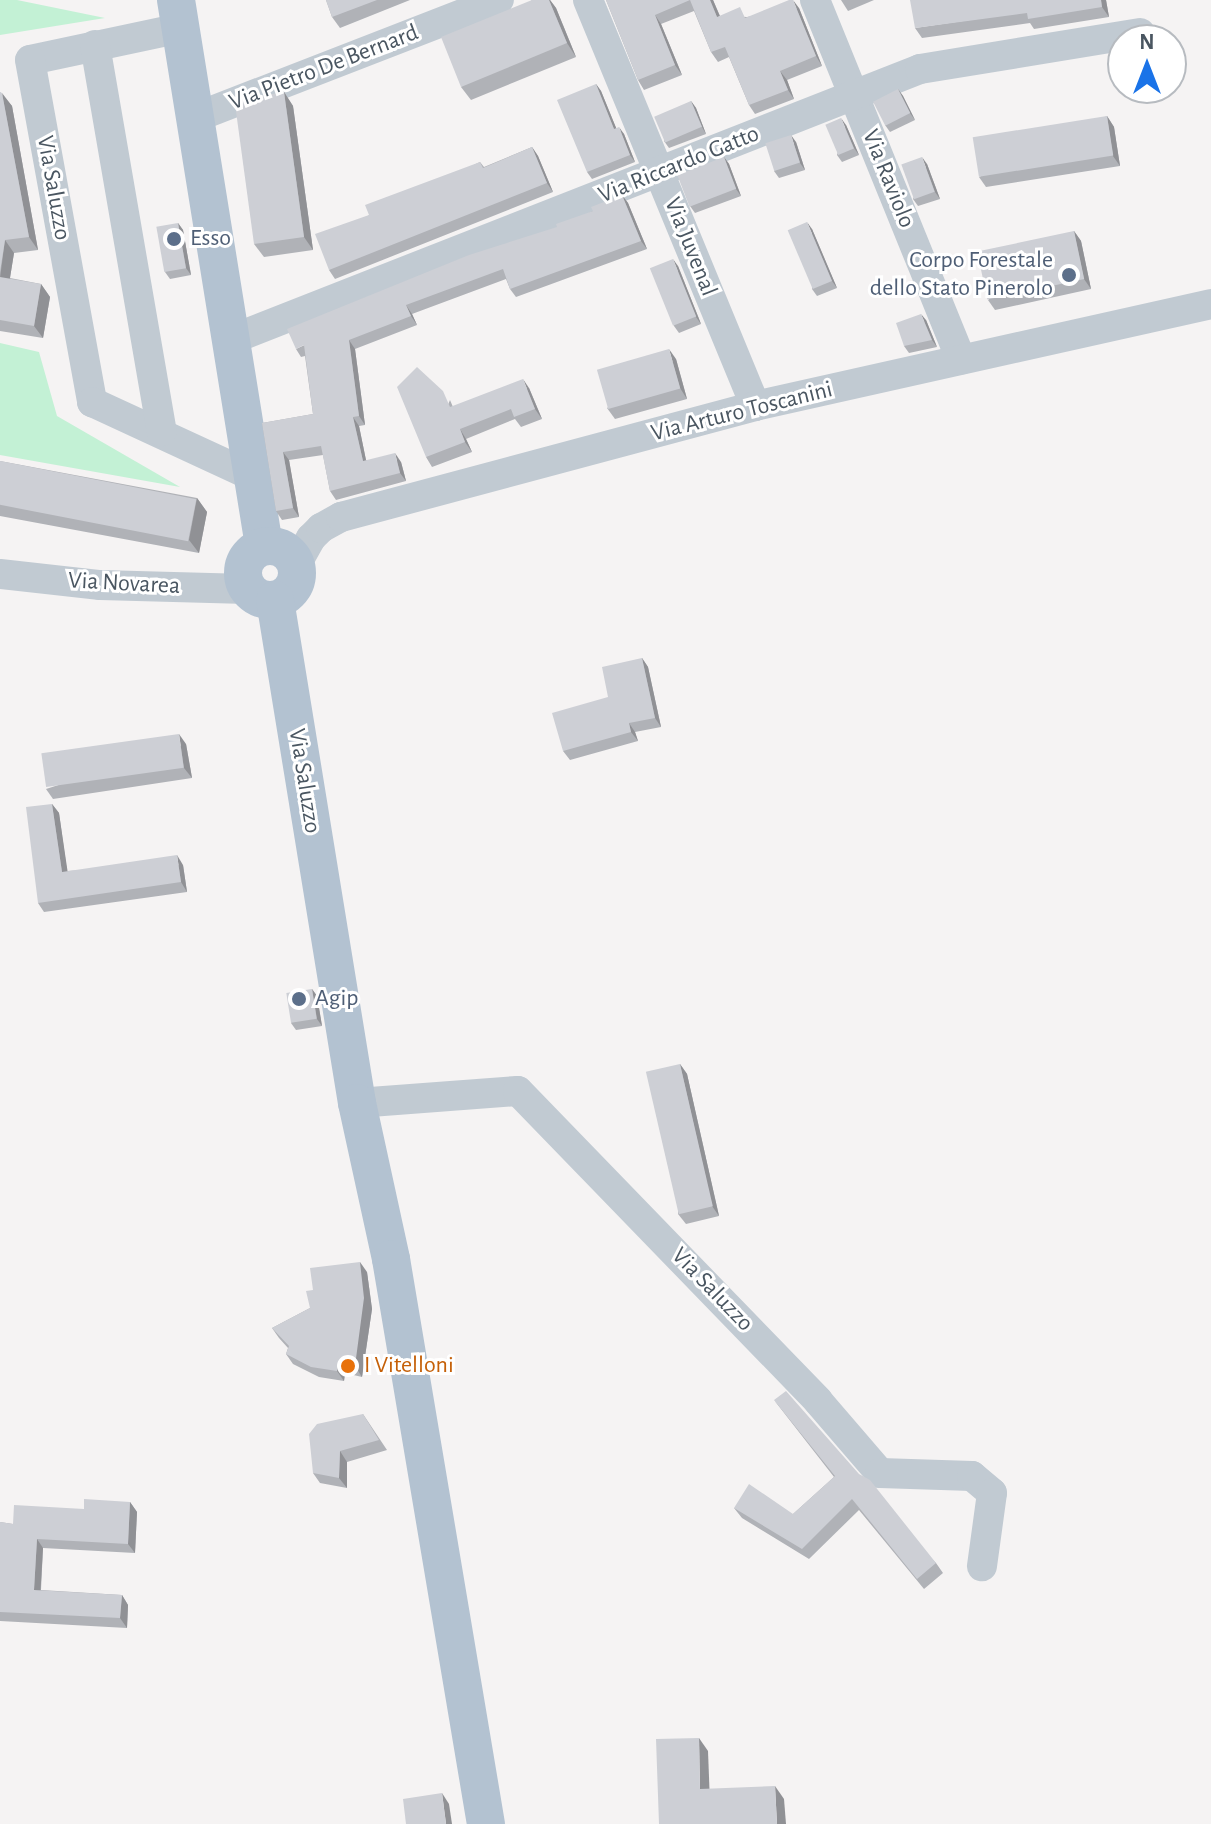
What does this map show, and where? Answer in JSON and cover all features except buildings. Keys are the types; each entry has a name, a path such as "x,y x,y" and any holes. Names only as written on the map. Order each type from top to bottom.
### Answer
{"main road":[{"name":"Via Saluzzo","path":"178,14 264,546"},
{"path":"264,546 277,546 289,553 296,565 294,587 261,595 243,577 244,563 252,552 264,546"},
{"name":"Via Saluzzo","path":"261,595 357,1103 391,1259 486,1824"}],"street":[{"name":"Via Pietro De Bernard","path":"194,118 499,0"},
{"name":"Via Juvenal","path":"588,0 755,406"},
{"name":"Via Raviolo","path":"815,0 961,359"},
{"name":"Via Saluzzo","path":"178,14 95,45 30,60 92,402 162,431 252,476"},
{"name":"Via Riccardo Gatto","path":"230,340 920,69 1107,38"},
{"path":"95,45 162,431"},
{"name":"Via Arturo Toscanini","path":"296,565 311,538 321,528 341,517 755,406 1211,304"},
{"name":"Via Novarea","path":"0,574 100,585 261,595"},
{"name":"Via Saluzzo","path":"357,1103 518,1091 808,1390 880,1473 972,1476 992,1493 982,1566"}],"green space":[{"path":"0,0 17,0 105,18 0,35"},
{"path":"0,343 39,352 57,416 180,487 0,455"}],"place":[{"name":"Esso","path":"174,239"},
{"name":"Corpo Forestale dello Stato Pinerolo","path":"1069,275"},
{"name":"Agip","path":"299,999"},
{"name":"I Vitelloni","path":"348,1366"}]}
